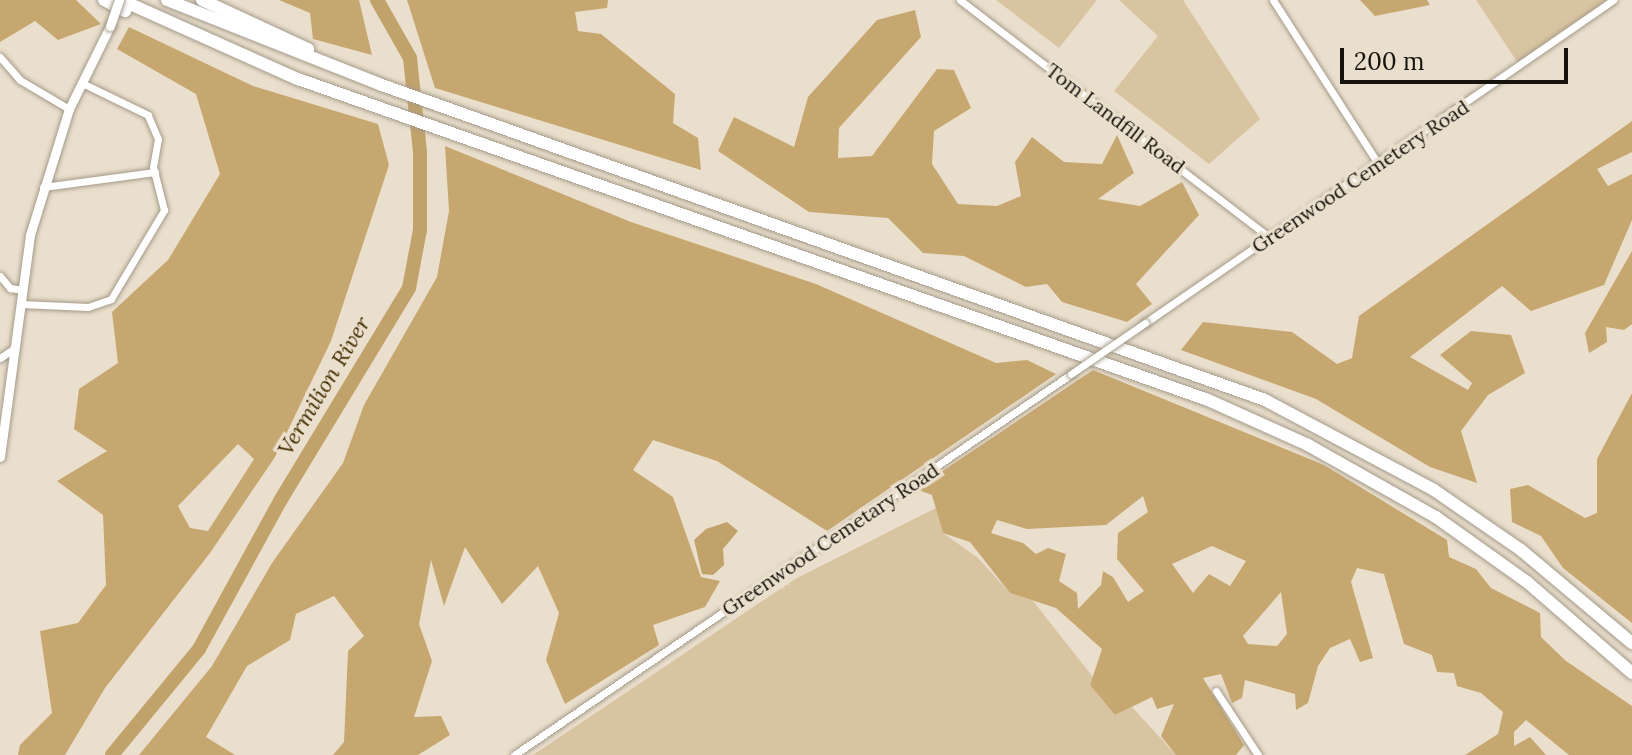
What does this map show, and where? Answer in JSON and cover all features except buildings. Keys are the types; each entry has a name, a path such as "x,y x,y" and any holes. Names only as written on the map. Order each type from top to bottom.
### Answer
{"highway":[{"path":"104,0 202,48 522,157 1208,400 1308,445 1436,517 1527,582 1632,673"},
{"path":"120,0 298,79"},
{"path":"167,0 301,49"},
{"path":"202,0 379,84 1265,400 1434,490 1521,550 1632,643"}],"street":[{"path":"0,457 23,290 43,187 69,109 120,0"},
{"name":"Tom Landfill Road","path":"960,0 1270,238"},
{"path":"1273,0 1379,165"},
{"name":"Greenwood Cemetery Road","path":"1145,323 1379,165 1613,0"},
{"path":"0,57 20,80 69,109"},
{"path":"21,304 88,307 111,299 164,210 155,172 158,139 148,115 82,83"},
{"path":"43,187 155,172"},
{"path":"0,276 10,288 23,290"},
{"name":"Greenwood Cemetary Road","path":"514,755 1145,323"},
{"path":"0,358 17,347"},
{"path":"1216,691 1258,755"}],"shaded area":[{"path":"0,0 76,0 101,24 58,40 35,21 0,42"},
{"path":"279,0 359,0 372,55 313,39 310,13"},
{"path":"407,0 608,0 607,8 575,12 578,31 601,34 675,94 673,123 698,138 701,170 435,88"},
{"path":"996,0 1097,0 1059,48"},
{"path":"1119,0 1183,0 1260,119 1209,164 1114,91 1158,36"},
{"path":"1360,0 1427,0 1430,5 1375,16"},
{"path":"1476,0 1607,0 1518,63"},
{"path":"915,10 921,37 839,128 838,158 872,156 937,69 954,70 971,108 934,131 932,164 958,204 997,206 1021,196 1015,162 1032,137 1064,162 1102,164 1117,135 1134,173 1098,199 1140,206 1182,182 1199,215 1136,284 1152,304 1127,322 1062,302 1047,284 1026,287 964,256 923,253 888,218 809,212 718,151 734,117 794,147 808,97 877,20"},
{"path":"129,27 253,86 378,124 389,165 331,341 275,457 210,553 105,688 65,755 18,755 20,745 52,713 40,631 78,623 106,585 103,515 57,481 107,451 74,429 79,389 118,363 112,312 168,260 220,174 196,94 117,49","holes":["238,444 254,459 208,531 190,528 178,506"]},
{"path":"1632,121 1632,152 1597,169 1608,186 1632,174 1632,220 1604,285 1531,311 1502,286 1410,357 1468,390 1472,383 1440,355 1471,331 1511,335 1525,373 1488,395 1461,431 1477,483 1430,467 1316,399 1181,350 1203,322 1292,332 1337,364 1352,358 1359,316"},
{"path":"445,146 631,222 816,284 996,363 1027,360 1056,374 827,531 717,461 653,440 633,470 673,497 701,577 720,581 705,607 653,625 659,645 565,704 546,660 559,613 538,566 502,604 465,547 444,606 431,560 419,624 432,661 414,717 441,716 450,735 418,755 333,755 344,742 348,651 364,636 334,596 296,614 290,640 247,666 206,737 235,755 139,755 212,666 272,563 343,463 364,405 437,277 449,211"},
{"path":"1632,251 1632,324 1624,330 1606,327 1607,342 1589,353 1585,333"},
{"path":"1093,370 1324,465 1447,540 1449,557 1476,569 1491,588 1540,613 1541,637 1566,661 1632,706 1632,755 1569,755 1526,720 1514,732 1514,746 1530,737 1546,755 1465,755 1498,734 1503,712 1481,693 1457,686 1454,673 1437,672 1432,655 1404,644 1384,574 1357,568 1351,582 1373,658 1360,662 1350,639 1330,648 1318,666 1308,703 1296,710 1295,694 1245,680 1242,698 1232,703 1221,674 1203,678 1244,745 1236,755 1176,755 1161,736 1174,704 1157,709 1152,697 1115,715 1090,685 1102,649 1056,608 1010,593 970,542 943,533 932,495 916,489","holes":["1143,496 1148,512 1118,533 1117,559 1144,591 1128,602 1113,577 1103,571 1101,585 1078,609 1077,593 1059,581 1066,554 1048,548 1036,554 1023,543 991,533 997,520 1027,529 1106,525","1212,546 1246,561 1230,586 1209,574 1193,593 1172,564","1281,592 1287,634 1277,646 1248,644 1243,636"]},
{"path":"1632,393 1632,623 1563,568 1541,536 1512,522 1510,489 1528,485 1585,518 1597,513 1597,459"},
{"path":"936,508 943,533 978,558 1010,593 1033,601 1093,677 1090,685 1115,715 1132,707 1176,755 533,755 795,579"},
{"path":"727,522 738,531 723,549 724,565 713,575 702,574 694,540 706,529"}],"waterway":[{"name":"Vermilion River","path":"112,755 199,649 280,501 409,288 420,230 420,152 410,58 377,0"}]}
